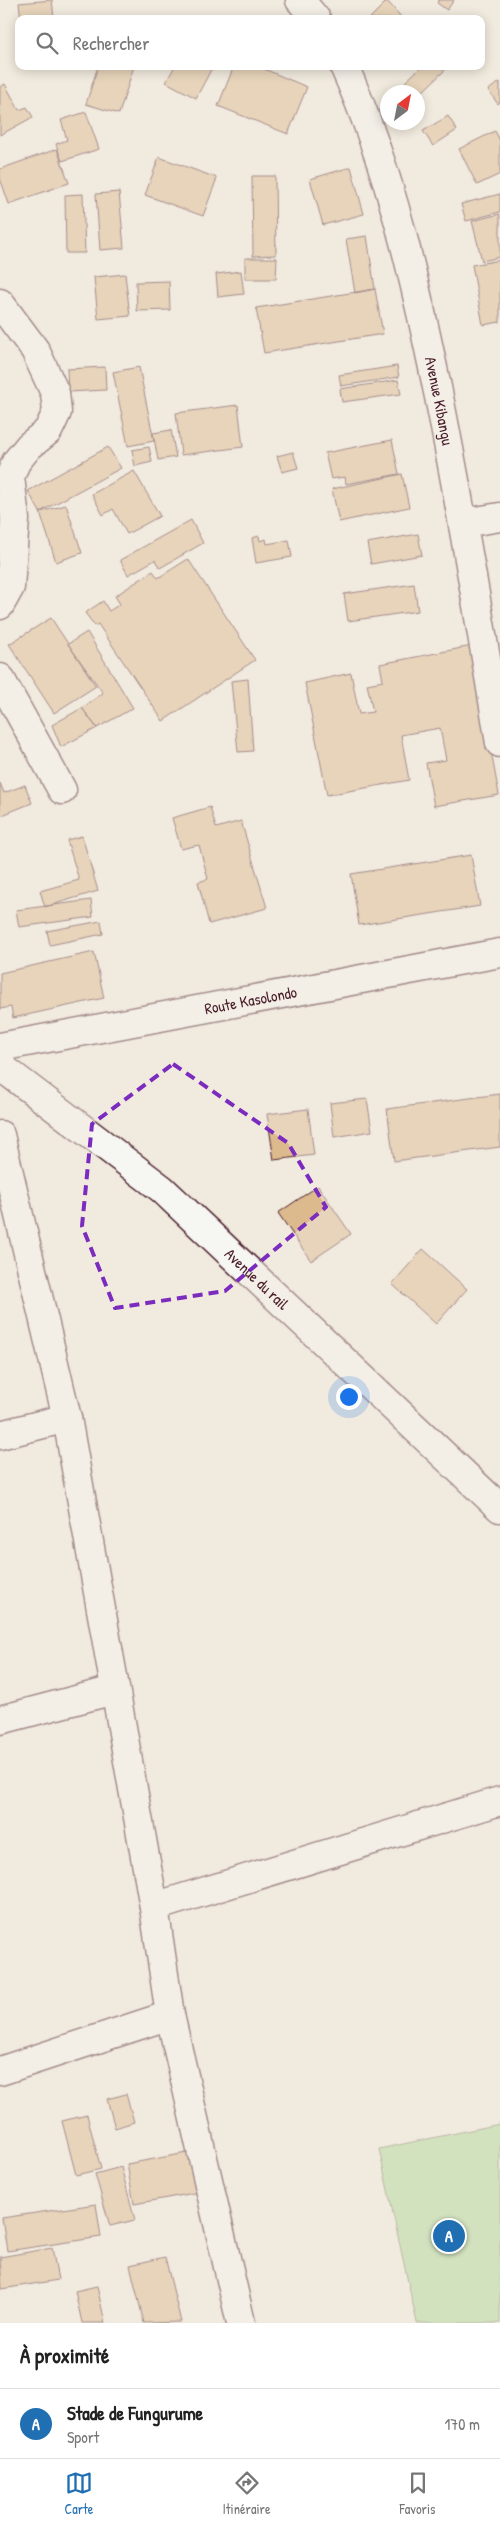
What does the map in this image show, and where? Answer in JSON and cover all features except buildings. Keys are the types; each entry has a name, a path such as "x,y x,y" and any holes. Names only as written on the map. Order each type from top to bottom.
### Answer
{"street":[{"path":"300,0 313,15"},
{"name":"Avenue Kibangu","path":"346,70 358,98 384,173 418,292 464,523 500,744"},
{"path":"0,303 34,350 54,393 56,412 48,431 16,462 10,476 15,519 10,587 0,605"},
{"path":"464,523 500,518"},
{"path":"0,678 62,790"},
{"name":"Route Kasolondo","path":"0,1047 500,953"},
{"name":"Avenue du rail","path":"0,1066 162,1189 500,1508"},
{"path":"0,1135 67,1418 154,1906 170,2014 241,2323"},
{"path":"0,1435 67,1418"},
{"path":"0,1720 114,1690"},
{"path":"154,1906 500,1801"},
{"path":"0,2071 170,2014"}],"highlighted area":[{"path":"173,1064 288,1143 326,1207 225,1291 115,1308 82,1226 92,1124"}],"green space":[{"path":"500,2124 500,2323 417,2323 379,2149"}],"place":[{"name":"Stade de Fungurume","path":"449,2236"}]}
